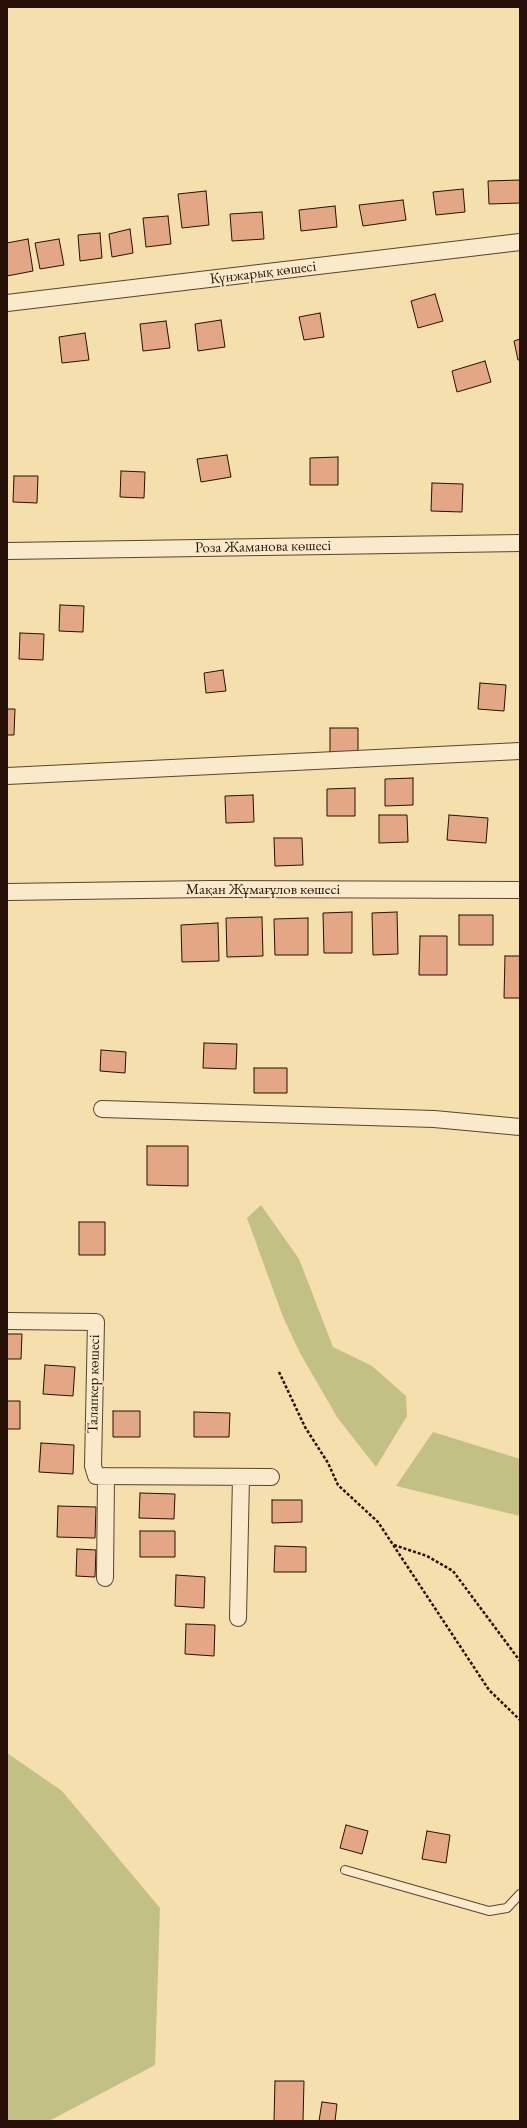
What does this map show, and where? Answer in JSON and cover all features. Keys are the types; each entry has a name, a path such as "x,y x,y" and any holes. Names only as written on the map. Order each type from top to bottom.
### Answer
{"street":[{"name":"Күнжарық көшесі","path":"7,303 520,242"},
{"name":"Роза Жаманова көшесі","path":"7,551 520,543"},
{"path":"7,776 520,751"},
{"name":"Мақан Жұмағұлов көшесі","path":"7,892 210,889 520,890"},
{"path":"102,1109 434,1119 520,1127"},
{"name":"Талапкер көшесі","path":"7,1321 96,1322 93,1466 96,1476 106,1476"},
{"path":"105,1578 106,1476 271,1477"},
{"path":"238,1618 241,1477"}],"lane":[{"path":"345,1870 489,1911 507,1908 520,1894"}],"path":[{"path":"280,1372 305,1427 328,1463 338,1485 378,1522 489,1690 520,1720"},
{"path":"394,1545 427,1556 453,1571 520,1661"}],"shaded area":[{"path":"261,1205 299,1259 333,1347 372,1366 406,1396 407,1416 376,1467 337,1417 300,1353 283,1317 247,1218"},
{"path":"433,1432 520,1459 520,1516 396,1486"},
{"path":"7,1753 62,1791 160,1908 155,2065 49,2121 7,2121"}],"building":[{"path":"520,180 520,203 489,204 488,181"},
{"path":"463,189 465,212 436,215 433,192"},
{"path":"206,191 209,225 182,228 178,194"},
{"path":"403,200 406,220 363,226 359,205"},
{"path":"335,206 337,227 301,231 299,210"},
{"path":"262,212 264,239 232,241 230,214"},
{"path":"168,216 171,244 146,247 143,218"},
{"path":"130,229 133,253 112,257 109,234"},
{"path":"100,233 102,258 80,261 78,235"},
{"path":"28,239 33,271 7,276 7,243"},
{"path":"59,239 64,265 40,269 35,243"},
{"path":"435,294 443,321 418,328 411,301"},
{"path":"320,313 324,337 304,340 299,317"},
{"path":"221,320 225,347 198,351 195,324"},
{"path":"166,321 170,348 143,351 140,324"},
{"path":"85,333 89,360 62,363 59,337"},
{"path":"520,339 520,360 518,360 514,341"},
{"path":"485,361 491,382 457,392 452,371"},
{"path":"227,455 231,477 201,482 197,459"},
{"path":"338,457 338,485 310,485 310,458"},
{"path":"121,471 145,472 144,498 120,497"},
{"path":"14,476 38,476 37,503 13,502"},
{"path":"432,483 463,484 462,512 431,511"},
{"path":"60,605 84,606 83,632 59,631"},
{"path":"20,633 44,634 43,660 19,659"},
{"path":"223,670 226,691 206,693 204,673"},
{"path":"480,683 506,685 504,711 478,709"},
{"path":"7,709 15,709 14,735 7,735"},
{"path":"330,728 358,728 358,755 330,756"},
{"path":"413,778 413,805 385,806 385,779"},
{"path":"355,788 355,816 327,816 327,789"},
{"path":"253,795 254,822 226,823 225,796"},
{"path":"379,815 407,815 408,842 379,843"},
{"path":"449,815 488,818 486,843 447,840"},
{"path":"274,838 302,838 303,865 275,866"},
{"path":"352,912 352,953 324,953 323,913"},
{"path":"397,912 398,954 373,955 372,913"},
{"path":"459,915 493,915 493,945 459,945"},
{"path":"262,917 263,956 227,957 226,918"},
{"path":"308,918 308,955 275,955 274,919"},
{"path":"218,923 219,961 182,962 181,925"},
{"path":"420,936 447,936 447,975 419,975"},
{"path":"505,956 520,956 520,998 504,998"},
{"path":"204,1043 237,1044 236,1069 203,1068"},
{"path":"101,1050 126,1052 125,1073 100,1071"},
{"path":"254,1068 287,1068 287,1093 254,1093"},
{"path":"147,1146 188,1146 188,1186 147,1185"},
{"path":"79,1222 105,1222 105,1255 79,1255"},
{"path":"7,1334 22,1334 21,1359 7,1359"},
{"path":"45,1365 75,1367 73,1396 43,1394"},
{"path":"7,1401 20,1401 20,1429 7,1429"},
{"path":"113,1411 140,1411 140,1437 113,1437"},
{"path":"194,1412 230,1413 229,1437 194,1437"},
{"path":"41,1443 74,1445 73,1474 39,1472"},
{"path":"140,1493 175,1494 174,1519 139,1518"},
{"path":"272,1500 302,1500 302,1522 272,1523"},
{"path":"58,1506 96,1507 95,1538 57,1537"},
{"path":"140,1531 175,1531 175,1557 140,1557"},
{"path":"275,1546 306,1547 306,1572 274,1572"},
{"path":"77,1549 96,1550 95,1577 76,1576"},
{"path":"176,1575 205,1577 204,1608 175,1606"},
{"path":"186,1624 215,1625 214,1656 185,1654"},
{"path":"346,1825 368,1831 362,1854 340,1848"},
{"path":"427,1831 450,1835 446,1863 422,1859"},
{"path":"275,2081 304,2081 303,2121 274,2121"},
{"path":"322,2102 337,2104 335,2121 319,2121"}]}
